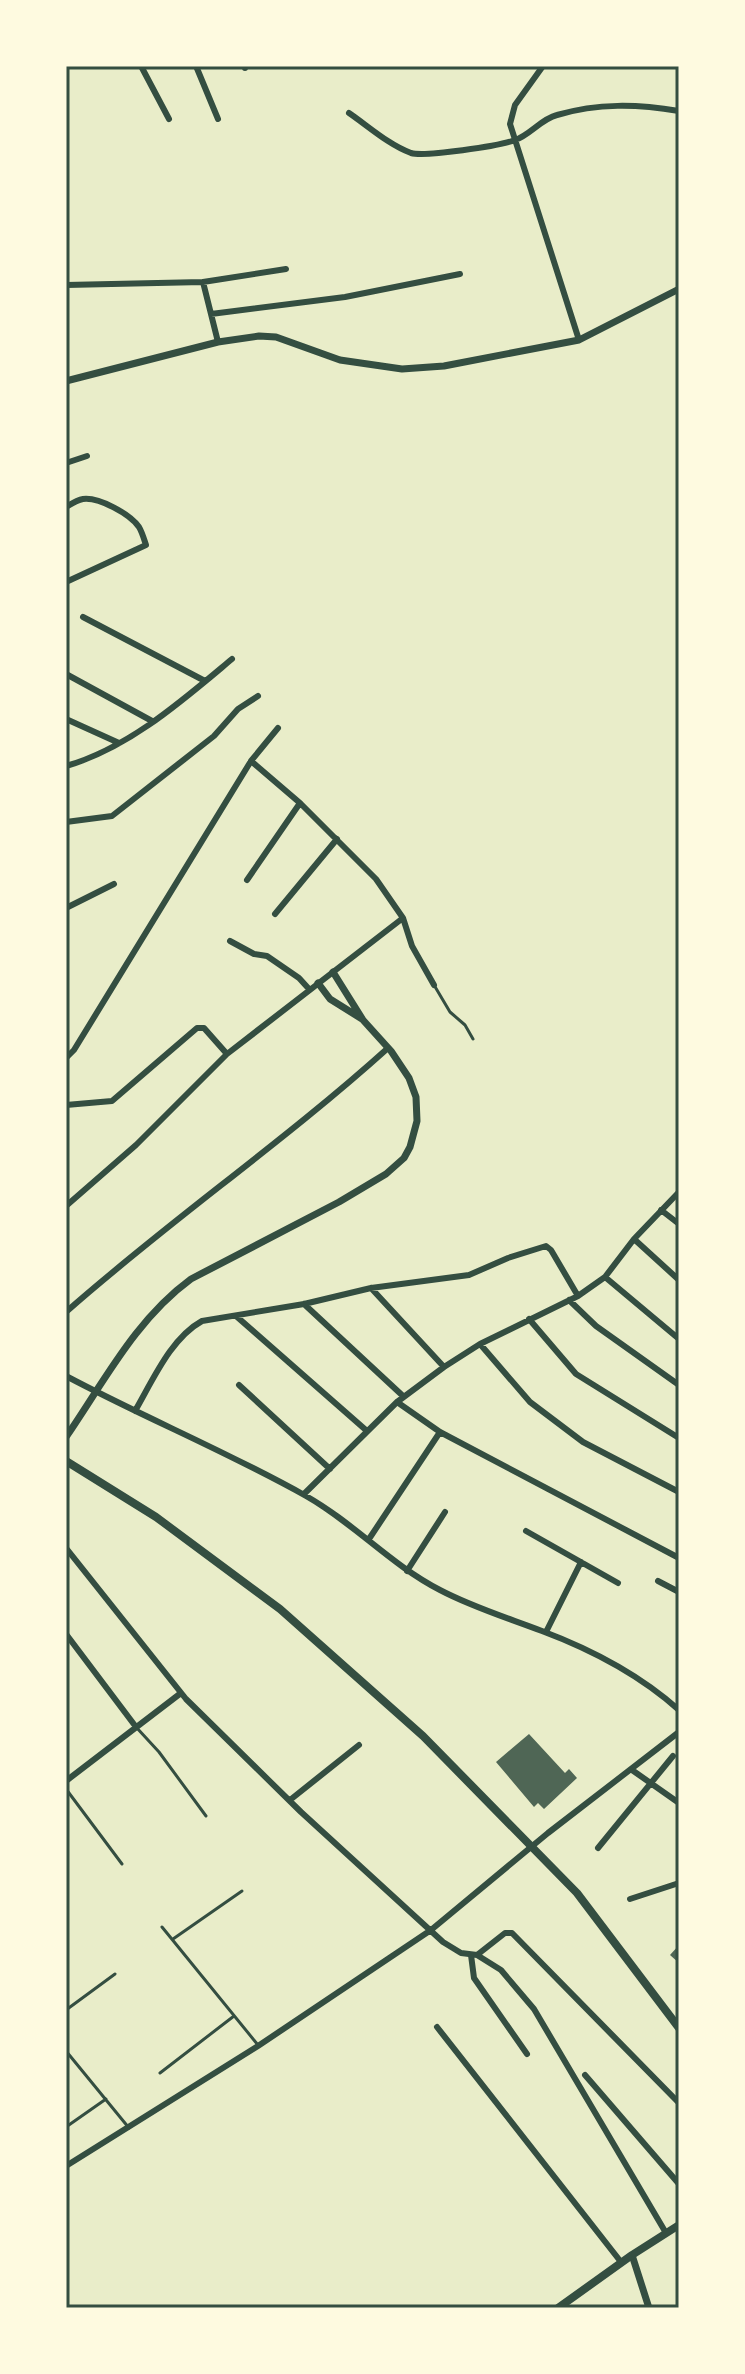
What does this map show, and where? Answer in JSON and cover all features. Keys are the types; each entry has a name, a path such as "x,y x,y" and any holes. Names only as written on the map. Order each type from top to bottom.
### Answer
{"main road":[{"path":"66,1461 156,1517 280,1609 423,1736 577,1893 679,2028"},
{"path":"558,2308 679,2225"}],"street":[{"path":"141,66 169,119"},
{"path":"196,66 218,119"},
{"path":"543,66 510,114 510,124 579,340"},
{"path":"349,113 397,146 414,154 435,154 515,141 552,116 593,106 644,105 679,111"},
{"path":"66,285 203,282 286,269"},
{"path":"211,314 345,297 460,274"},
{"path":"203,282 218,342"},
{"path":"66,381 218,342 259,336 276,337 340,360 402,369 444,366 579,340 679,289"},
{"path":"66,463 87,456"},
{"path":"66,507 88,499 107,505 139,527 146,545 66,582"},
{"path":"83,617 205,681"},
{"path":"66,766 91,759 119,743 232,659"},
{"path":"66,674 152,721"},
{"path":"66,822 112,816 214,736 238,709 258,696"},
{"path":"66,719 119,743"},
{"path":"66,1058 74,1050 251,761 278,728"},
{"path":"251,761 300,803 376,879 403,918 412,946 434,985"},
{"path":"247,880 300,803"},
{"path":"275,914 337,839"},
{"path":"66,908 114,884"},
{"path":"66,1206 136,1145 227,1054 403,918"},
{"path":"230,941 254,954 267,956 299,978 309,989"},
{"path":"66,1437 138,1329 177,1289 339,1202 386,1174 404,1158 415,1133 416,1097 409,1078 363,1020 333,972"},
{"path":"318,983 330,999 363,1020"},
{"path":"66,1105 112,1101 197,1028 204,1028 227,1054"},
{"path":"66,1041 74,1050"},
{"path":"66,1312 388,1048"},
{"path":"304,1494 403,1396 480,1344 578,1296 605,1277 634,1239 679,1192"},
{"path":"661,1210 679,1224"},
{"path":"634,1239 679,1280"},
{"path":"135,1411 160,1367 188,1329 202,1321 304,1304 371,1288 469,1275 546,1246 578,1296"},
{"path":"605,1277 679,1339"},
{"path":"371,1288 444,1367"},
{"path":"569,1300 596,1326 679,1385"},
{"path":"304,1304 403,1396"},
{"path":"236,1316 367,1431"},
{"path":"529,1319 576,1374 679,1438"},
{"path":"480,1344 530,1402 573,1434 679,1492"},
{"path":"66,1376 304,1494 369,1539 407,1571 440,1591 546,1632 638,1680 679,1710"},
{"path":"239,1385 330,1469"},
{"path":"397,1402 440,1432 679,1558"},
{"path":"369,1539 440,1432"},
{"path":"407,1571 445,1512"},
{"path":"526,1531 618,1583"},
{"path":"66,1548 181,1693 290,1800 449,1947 474,1955 501,1970 534,2009 666,2233"},
{"path":"546,1632 581,1562"},
{"path":"658,1581 679,1592"},
{"path":"66,1634 136,1727"},
{"path":"66,1781 181,1693"},
{"path":"66,2166 258,2046 431,1930 532,1846 679,1732"},
{"path":"290,1800 359,1745"},
{"path":"598,1848 673,1756"},
{"path":"632,1770 679,1803"},
{"path":"630,1899 679,1883"},
{"path":"474,1955 505,1933 512,1933 679,2103"},
{"path":"474,1955 474,1978 527,2054"},
{"path":"437,2027 621,2262"},
{"path":"585,2075 679,2184"},
{"path":"632,2255 649,2308"}],"lane":[{"path":"434,985 450,1012 465,1025 473,1039"},
{"path":"136,1727 159,1752 206,1816"},
{"path":"66,1789 122,1864"},
{"path":"172,1940 242,1891"},
{"path":"162,1927 258,2046"},
{"path":"66,2010 115,1974"},
{"path":"160,2073 234,2016"},
{"path":"66,2051 129,2128"},
{"path":"66,2127 106,2099"}],"building":[{"path":"529,1734 565,1773 569,1769 577,1778 544,1809 538,1803 534,1807 496,1762"},
{"path":"679,1945 679,1963 670,1955"}]}
